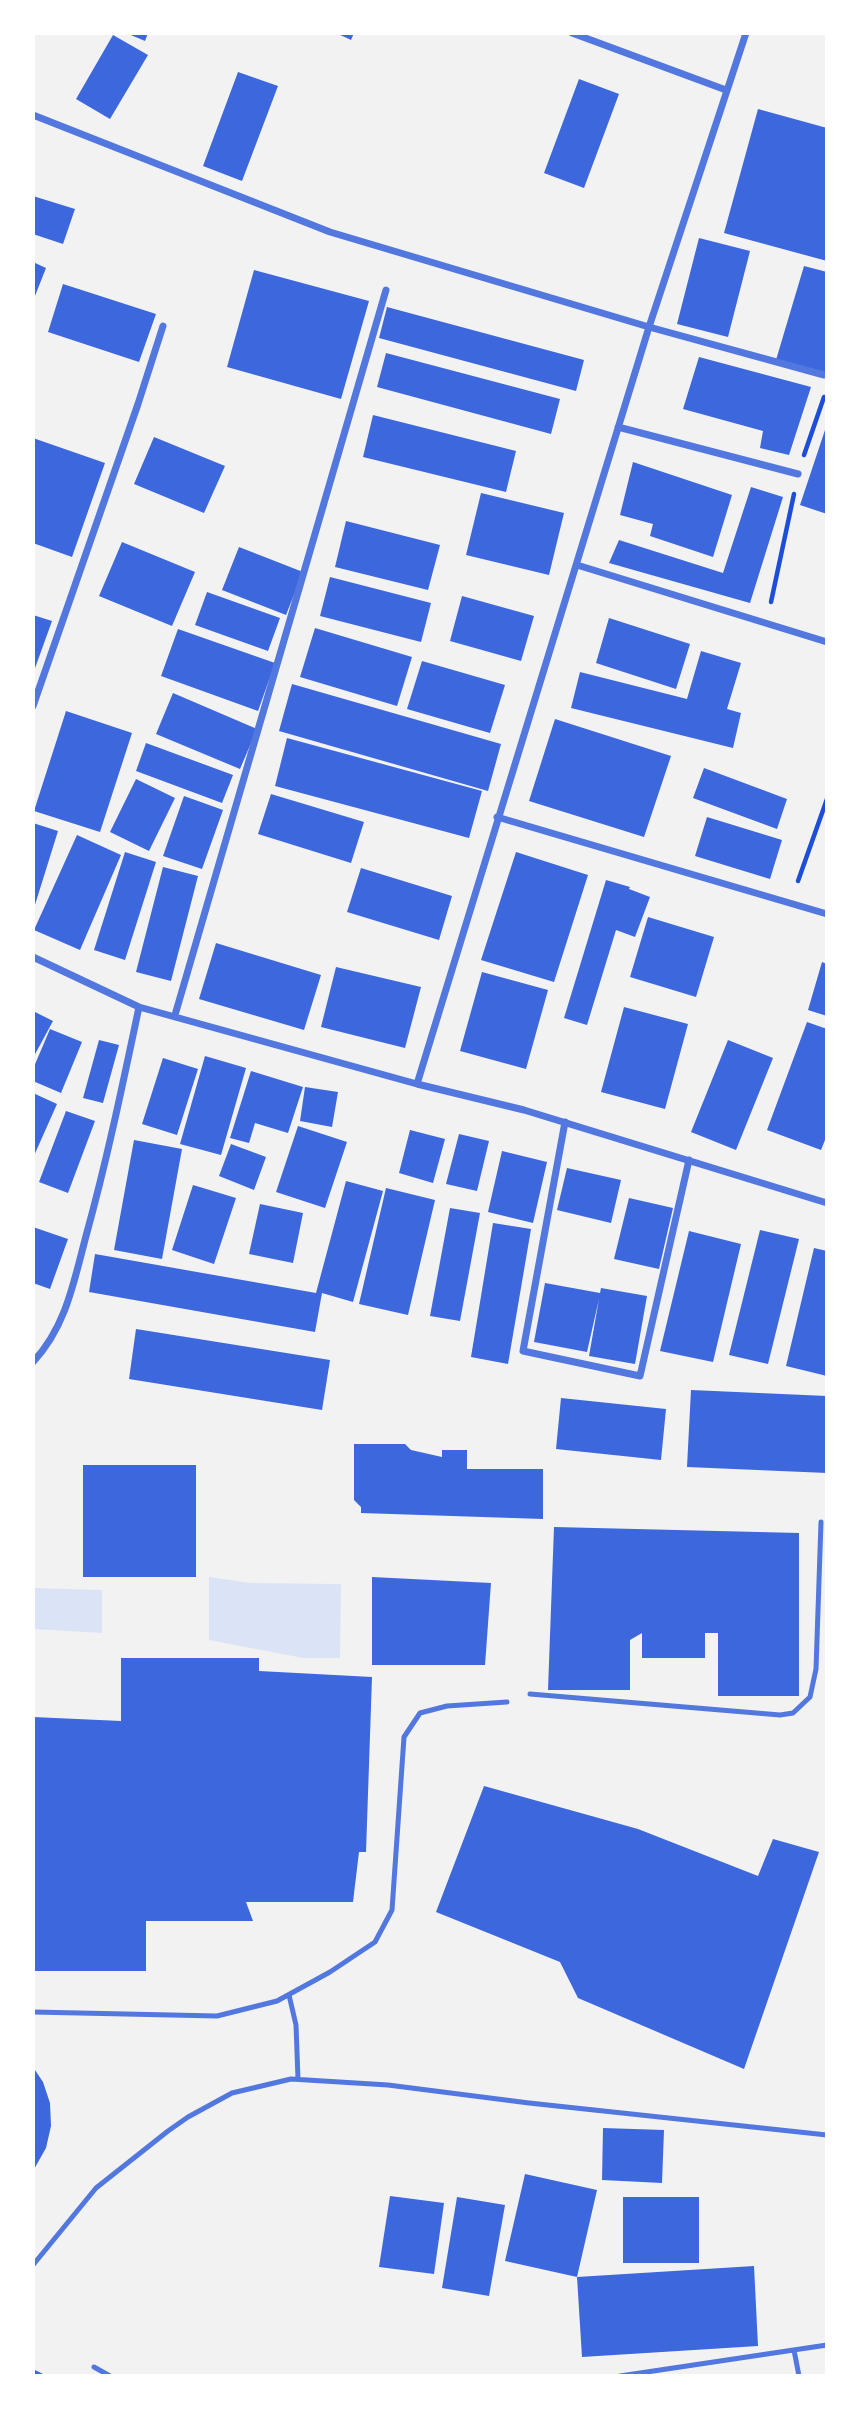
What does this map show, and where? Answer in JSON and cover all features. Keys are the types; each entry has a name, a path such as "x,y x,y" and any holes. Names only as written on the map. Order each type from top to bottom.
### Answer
{"street":[{"path":"572,33 726,90"},
{"path":"417,1084 649,327 746,33"},
{"path":"33,115 330,232 649,327 824,375"},
{"path":"175,1015 386,290"},
{"path":"33,706 163,326"},
{"path":"618,427 798,474"},
{"path":"577,565 827,642"},
{"path":"497,817 827,914"},
{"path":"33,957 139,1007 565,1122 827,1203"},
{"path":"33,1362 48,1346 65,1314 100,1188 139,1007"},
{"path":"565,1122 523,1351 640,1376 689,1160"}],"lane":[{"path":"530,1694 793,1713 810,1697 816,1669 821,1522"},
{"path":"33,2012 217,2016 277,2001 330,1972 375,1942 392,1910 404,1737 420,1713 447,1706 507,1702"},
{"path":"289,1995 296,2025 298,2079"},
{"path":"33,2265 96,2188 188,2116 232,2093 298,2079 388,2085 827,2135"},
{"path":"620,2376 827,2345"},
{"path":"794,2350 799,2376"},
{"path":"93,2367 110,2376"}],"path":[{"path":"767,622 798,474 826,392"},
{"path":"789,905 827,799"}],"shaded area":[{"path":"209,1577 251,1583 341,1584 340,1658 303,1658 209,1640"},
{"path":"33,1588 102,1590 102,1633 33,1629"}],"building":[{"path":"126,33 148,33 145,41"},
{"path":"336,33 354,33 351,40"},
{"path":"113,35 148,55 110,119 76,99"},
{"path":"238,72 278,86 242,181 203,166"},
{"path":"579,79 619,94 584,188 544,173"},
{"path":"758,109 827,128 827,261 724,233"},
{"path":"33,196 75,209 63,244 33,234"},
{"path":"699,238 750,251 728,337 677,324"},
{"path":"33,262 46,268 33,301"},
{"path":"804,266 827,272 827,375 776,360"},
{"path":"254,270 369,301 341,399 227,367"},
{"path":"63,284 156,314 139,362 48,332"},
{"path":"387,307 584,360 576,391 379,338"},
{"path":"386,353 560,399 551,434 377,387"},
{"path":"699,357 811,387 789,455 760,448 763,431 683,409"},
{"path":"373,415 516,451 506,492 363,457"},
{"path":"827,427 827,514 800,505"},
{"path":"154,437 225,466 204,513 134,484"},
{"path":"33,438 105,463 72,557 33,543"},
{"path":"633,462 732,495 713,557 650,536 653,524 620,515"},
{"path":"751,487 783,497 750,603 609,563 619,540 723,573"},
{"path":"481,493 564,513 549,575 466,555"},
{"path":"346,521 440,545 428,590 335,567"},
{"path":"122,542 195,572 172,626 99,596"},
{"path":"239,547 303,572 286,615 222,590"},
{"path":"330,577 431,603 421,642 320,616"},
{"path":"207,592 280,618 268,651 195,625"},
{"path":"462,596 534,616 521,661 450,641"},
{"path":"33,615 52,621 34,671 33,671"},
{"path":"609,618 690,644 676,689 596,663"},
{"path":"315,628 412,657 397,706 300,677"},
{"path":"178,629 275,663 258,711 161,676"},
{"path":"701,651 741,663 727,709 741,713 733,748 571,708 580,672 687,699"},
{"path":"422,661 505,685 490,733 407,709"},
{"path":"292,684 501,744 488,791 279,731"},
{"path":"173,693 257,729 240,769 156,734"},
{"path":"66,711 132,733 100,832 34,811"},
{"path":"555,719 671,756 644,837 529,801"},
{"path":"287,738 482,791 469,838 275,786"},
{"path":"146,743 233,775 222,803 136,771"},
{"path":"704,768 787,799 777,829 693,798"},
{"path":"136,779 175,798 149,851 110,832"},
{"path":"271,794 364,822 351,863 258,834"},
{"path":"184,796 223,810 202,869 163,856"},
{"path":"707,817 782,840 770,879 695,856"},
{"path":"33,823 58,831 34,908 33,908"},
{"path":"77,835 121,855 80,950 34,930"},
{"path":"125,852 156,862 125,960 94,950"},
{"path":"516,852 588,875 554,982 481,960"},
{"path":"163,867 198,876 171,981 136,972"},
{"path":"361,868 452,896 439,940 347,912"},
{"path":"606,880 630,887 629,889 650,897 635,937 616,930 587,1025 564,1018"},
{"path":"648,917 714,937 696,997 630,977"},
{"path":"216,943 321,975 304,1030 199,999"},
{"path":"822,962 827,964 827,1016 808,1010"},
{"path":"336,967 421,987 405,1048 321,1027"},
{"path":"482,972 548,990 526,1069 460,1051"},
{"path":"624,1007 688,1024 665,1109 601,1092"},
{"path":"33,1011 53,1021 33,1058"},
{"path":"807,1022 827,1029 827,1135 821,1150 767,1130"},
{"path":"50,1029 82,1042 61,1093 33,1081 33,1069"},
{"path":"99,1040 119,1045 103,1103 83,1098"},
{"path":"728,1040 773,1058 736,1150 691,1132"},
{"path":"205,1056 246,1068 221,1155 180,1144"},
{"path":"163,1058 198,1069 177,1135 142,1124"},
{"path":"251,1071 303,1087 288,1133 255,1123 249,1143 230,1138"},
{"path":"305,1087 338,1092 332,1127 300,1121"},
{"path":"33,1093 57,1104 33,1158"},
{"path":"66,1111 95,1121 68,1193 39,1182"},
{"path":"298,1126 347,1142 325,1208 276,1192"},
{"path":"410,1130 445,1139 433,1183 399,1173"},
{"path":"459,1134 489,1141 477,1191 446,1184"},
{"path":"134,1140 182,1149 162,1259 114,1250"},
{"path":"231,1144 266,1157 254,1190 219,1176"},
{"path":"502,1151 547,1162 533,1223 488,1212"},
{"path":"567,1168 621,1180 611,1223 557,1210"},
{"path":"346,1181 383,1191 353,1302 322,1293 315,1332 89,1292 95,1254 316,1293"},
{"path":"193,1185 236,1198 214,1264 172,1250"},
{"path":"386,1188 435,1200 408,1315 359,1304"},
{"path":"629,1198 673,1208 659,1269 614,1259"},
{"path":"260,1204 303,1213 293,1263 249,1254"},
{"path":"450,1208 480,1213 460,1321 430,1316"},
{"path":"493,1223 531,1229 508,1364 471,1357"},
{"path":"33,1227 68,1239 50,1289 33,1283"},
{"path":"760,1230 799,1239 768,1364 729,1355"},
{"path":"689,1231 741,1244 713,1362 660,1351"},
{"path":"814,1248 827,1251 827,1376 786,1366"},
{"path":"545,1283 600,1293 601,1288 647,1296 635,1364 589,1356 599,1299 587,1352 534,1342"},
{"path":"136,1329 330,1360 322,1410 129,1379"},
{"path":"691,1390 827,1396 827,1473 687,1467"},
{"path":"561,1398 666,1409 661,1460 556,1449"},
{"path":"354,1444 405,1444 411,1450 442,1457 442,1450 467,1450 467,1469 543,1469 543,1519 361,1513 361,1507 354,1500"},
{"path":"83,1465 196,1465 196,1577 83,1577"},
{"path":"554,1527 799,1533 799,1696 718,1696 718,1633 705,1633 705,1658 642,1658 642,1633 630,1640 630,1690 548,1690"},
{"path":"372,1577 491,1583 485,1665 372,1665"},
{"path":"121,1658 259,1658 259,1671 372,1677 366,1852 359,1852 353,1902 246,1902 253,1921 146,1921 146,1971 33,1971 33,1717 121,1721"},
{"path":"484,1786 638,1829 758,1876 773,1839 819,1852 744,2069 578,1998 560,1962 436,1912"},
{"path":"33,2067 43,2082 50,2103 51,2126 46,2148 33,2171"},
{"path":"603,2128 664,2130 662,2183 602,2180"},
{"path":"525,2174 597,2190 577,2277 505,2261"},
{"path":"390,2196 444,2203 434,2274 379,2267"},
{"path":"457,2197 505,2205 489,2296 442,2288"},
{"path":"623,2197 699,2197 699,2263 623,2263"},
{"path":"754,2266 758,2346 582,2357 577,2277"},
{"path":"33,2369 47,2376 33,2376"}]}
